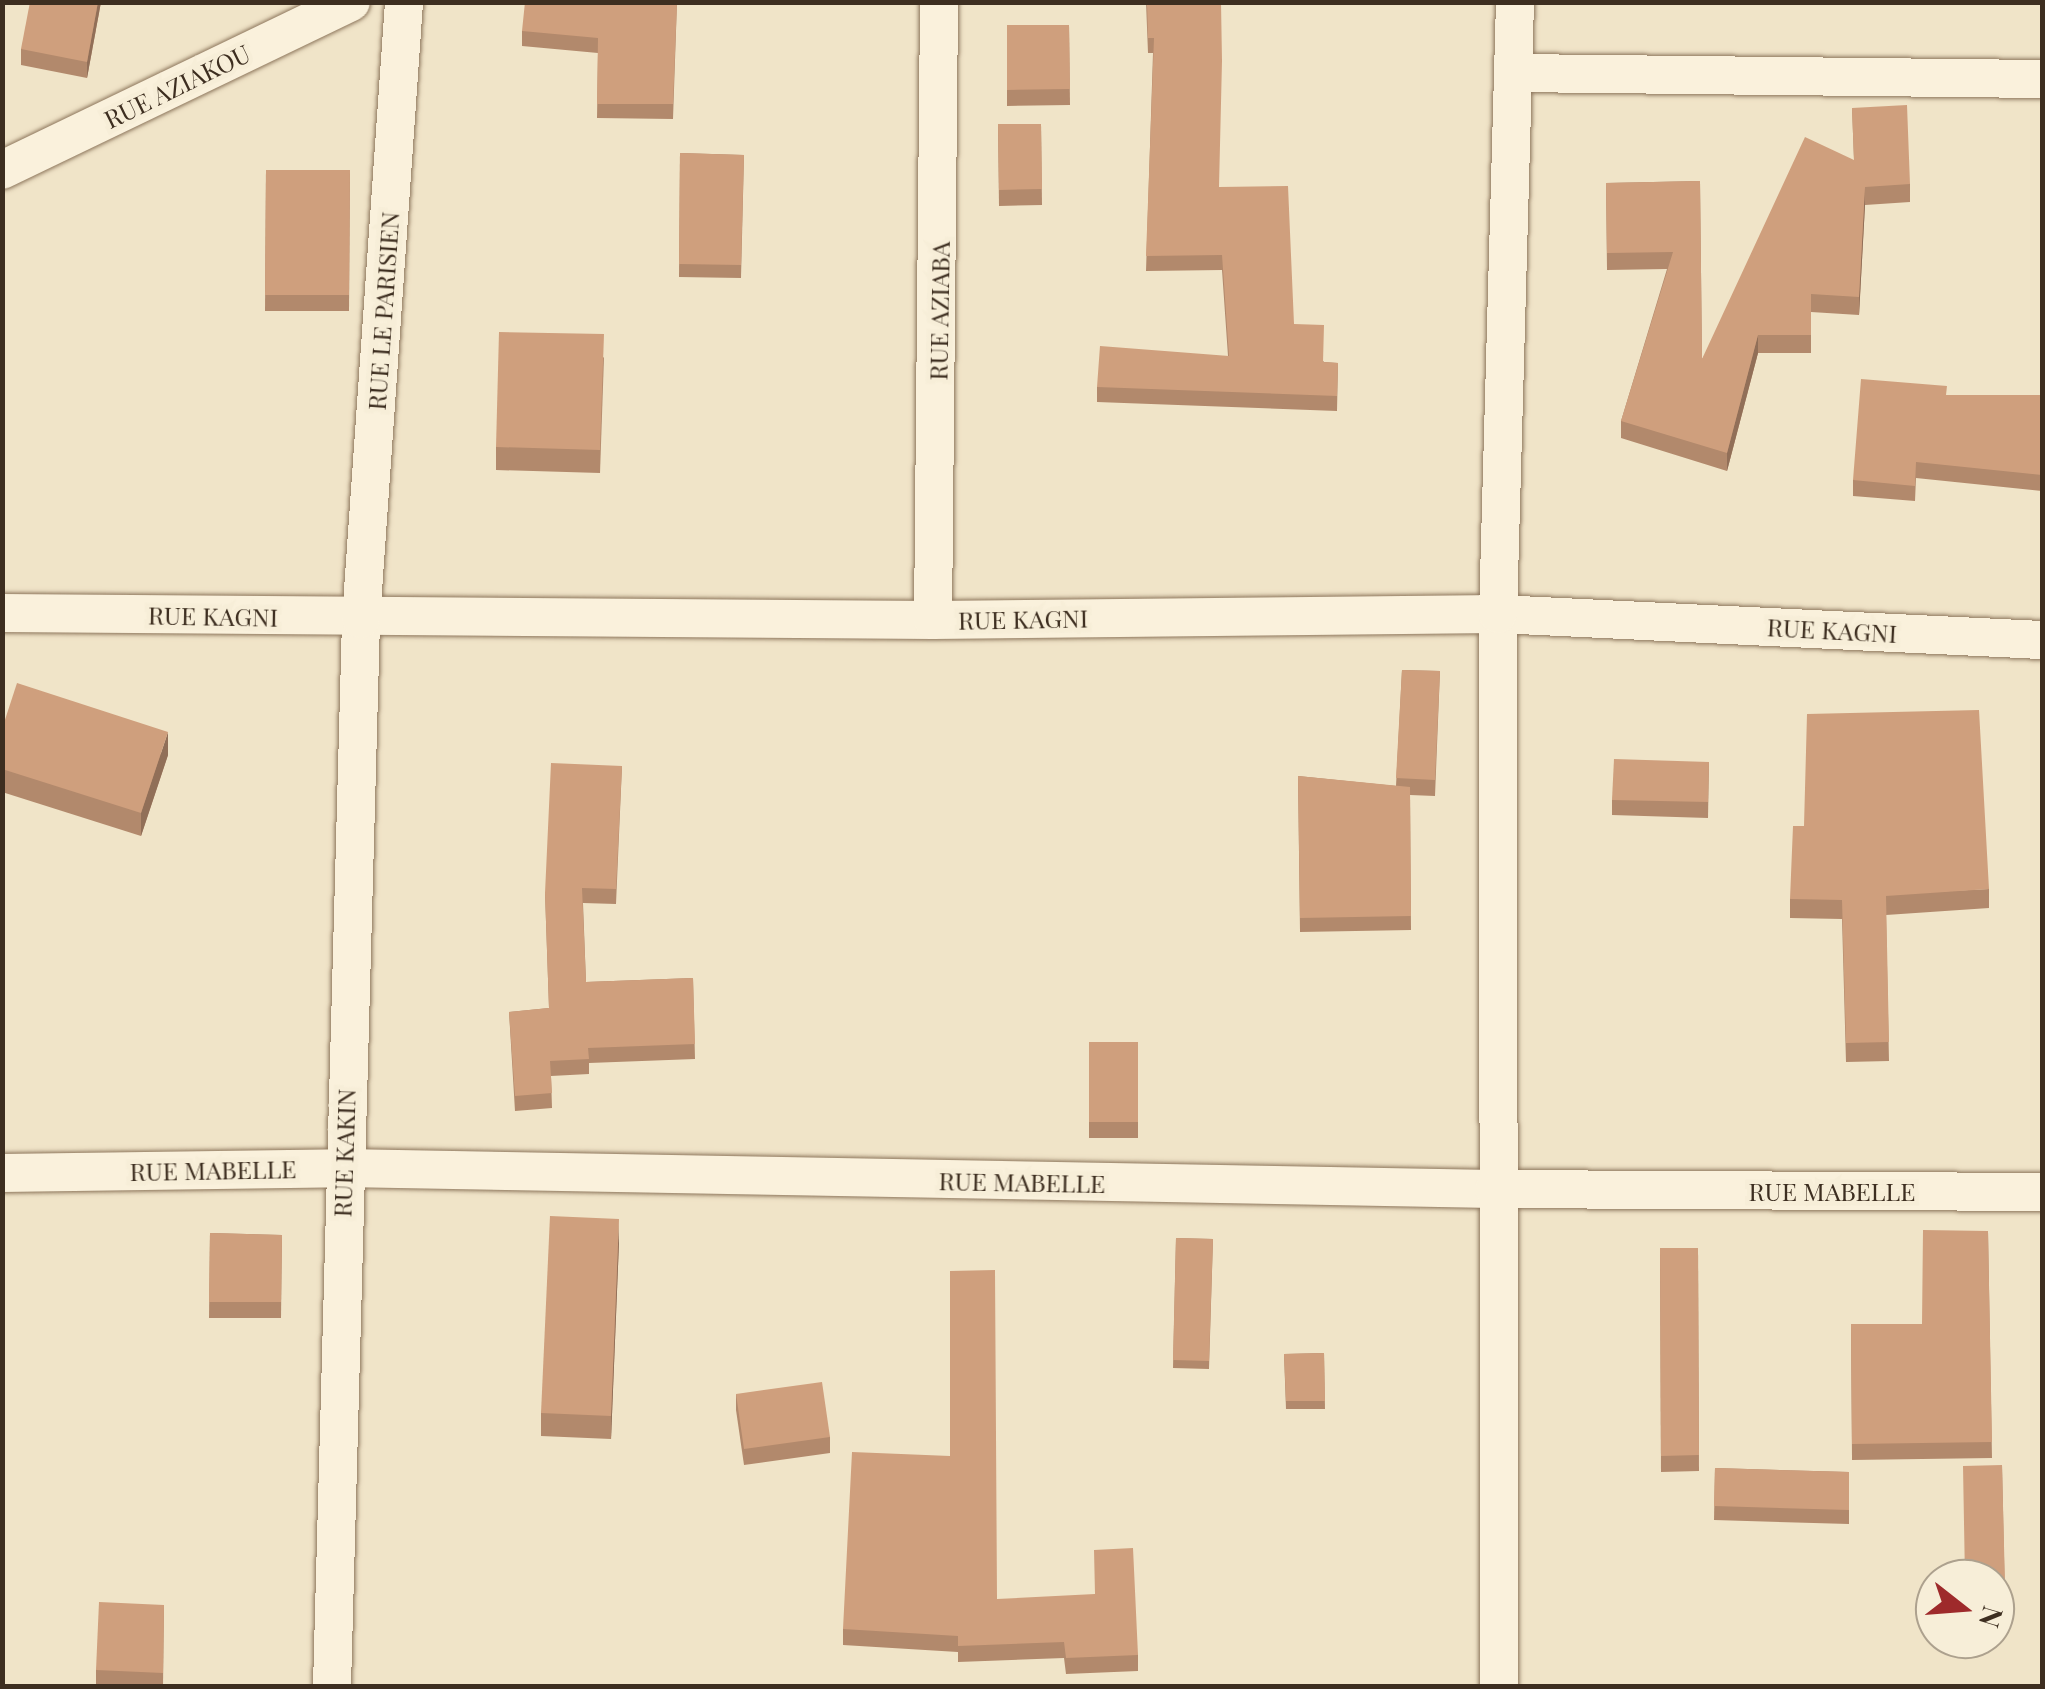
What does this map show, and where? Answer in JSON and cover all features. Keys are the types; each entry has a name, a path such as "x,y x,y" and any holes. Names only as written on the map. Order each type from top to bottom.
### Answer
{"street":[{"name":"RUE AZIAKOU","path":"2,170 351,2"},
{"name":"RUE LE PARISIEN","path":"362,619 404,2"},
{"name":"RUE AZIABA","path":"932,620 939,2"},
{"path":"1500,1686 1494,1189 1498,614 1515,2"},
{"path":"1514,73 2042,79"},
{"name":"RUE KAGNI","path":"2,613 362,619 932,620 1498,614 2042,640"},
{"name":"RUE KAKIN","path":"332,1686 342,1168 362,619"},
{"name":"RUE MABELLE","path":"2,1172 342,1168 1494,1189 2042,1192"}],"building":[{"path":"30,2 98,2 87,62 21,49"},
{"path":"525,2 677,2 673,104 597,104 598,38 522,31"},
{"path":"1147,2 1221,2 1219,187 1288,186 1294,324 1324,325 1323,362 1338,363 1337,396 1097,387 1100,346 1229,356 1222,255 1146,256 1154,38 1148,38"},
{"path":"1007,25 1069,25 1070,89 1007,90"},
{"path":"1907,105 1910,184 1865,187 1859,297 1811,294 1811,335 1758,335 1727,453 1621,421 1673,252 1607,253 1606,183 1700,181 1702,359 1805,137 1854,160 1852,108"},
{"path":"998,124 1041,124 1042,189 999,190"},
{"path":"680,153 744,155 741,265 679,264"},
{"path":"266,170 350,170 349,295 265,295"},
{"path":"499,332 604,334 600,450 496,447"},
{"path":"1861,379 1947,386 1946,395 2042,395 2042,475 1916,462 1915,486 1853,480"},
{"path":"1402,670 1440,671 1435,780 1396,778"},
{"path":"17,683 168,732 141,813 2,769 2,729"},
{"path":"1979,710 1989,889 1886,896 1889,1042 1846,1043 1842,900 1790,899 1793,826 1804,826 1807,714"},
{"path":"1614,759 1709,762 1708,802 1612,800"},
{"path":"551,763 622,766 616,889 582,888 586,982 693,978 695,1044 588,1048 589,1059 550,1061 552,1093 515,1096 509,1012 549,1008 545,893"},
{"path":"1298,776 1410,787 1411,916 1300,918"},
{"path":"1089,1042 1138,1042 1138,1122 1089,1122"},
{"path":"550,1216 619,1219 611,1416 541,1413"},
{"path":"1923,1230 1988,1231 1992,1442 1852,1444 1851,1324 1922,1324"},
{"path":"210,1233 282,1235 281,1302 209,1302"},
{"path":"1176,1238 1213,1239 1209,1361 1173,1360"},
{"path":"1660,1248 1698,1248 1699,1455 1661,1456"},
{"path":"995,1270 997,1599 1095,1594 1094,1550 1133,1548 1138,1655 1066,1658 1064,1642 958,1646 958,1636 843,1629 852,1452 950,1456 950,1271"},
{"path":"1324,1353 1325,1401 1286,1401 1284,1354"},
{"path":"822,1382 830,1437 744,1449 736,1394"},
{"path":"2002,1465 2004,1559 1965,1559 1963,1466"},
{"path":"1715,1468 1849,1472 1849,1510 1714,1506"},
{"path":"99,1602 164,1605 163,1673 96,1670"}]}
